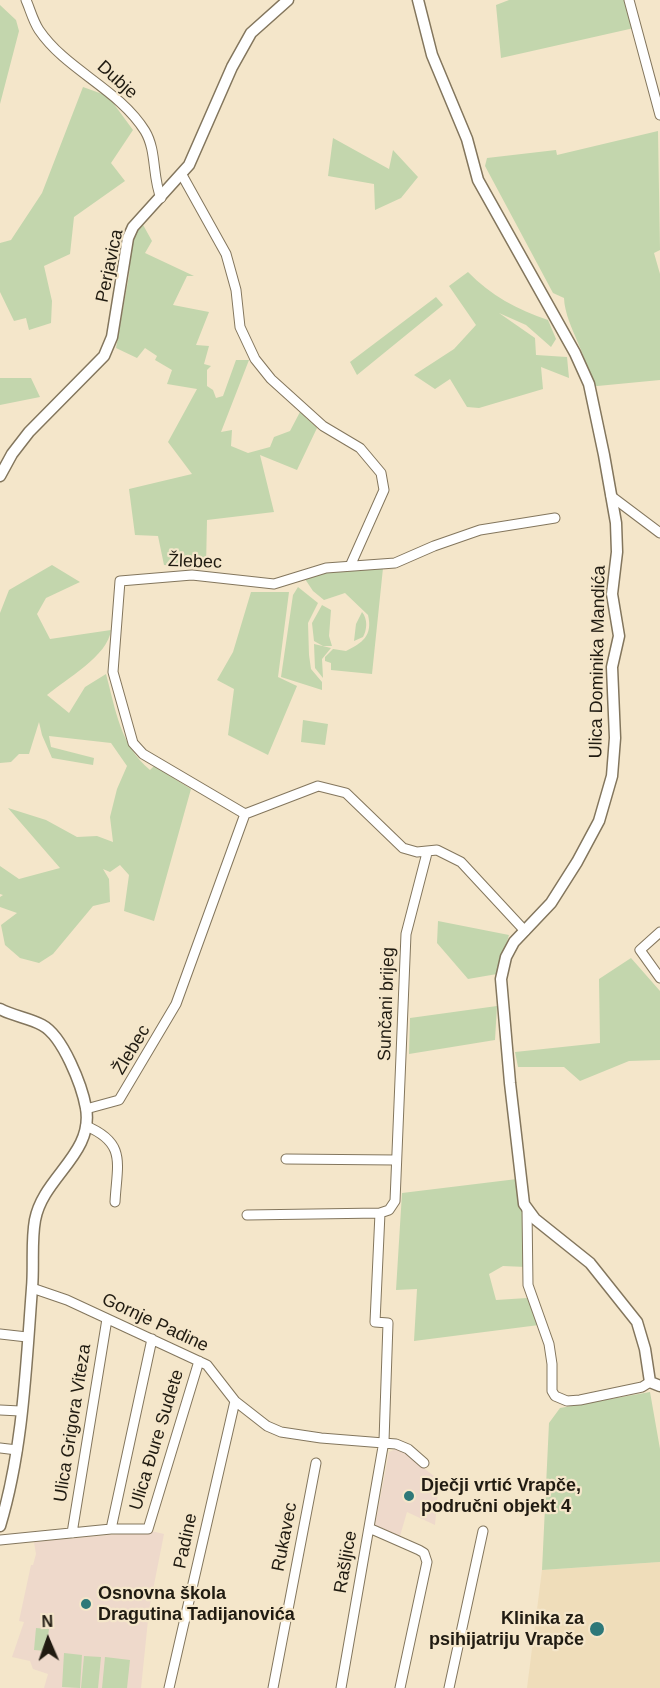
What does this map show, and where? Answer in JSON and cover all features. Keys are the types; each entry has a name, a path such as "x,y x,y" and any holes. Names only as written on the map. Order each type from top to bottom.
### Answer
{"street":[{"name":"Dubje","path":"26,0 39,29 65,57 125,107 145,130 150,142 157,188 161,198"},
{"name":"Perjavica","path":"0,476 12,454 29,432 104,356 112,337 128,238 133,226 182,175 202,140 232,67 251,33 288,0"},
{"name":"Ulica Dominika Mandića","path":"418,0 432,55 467,140 478,180 575,353 589,384 611,496 617,552 612,594 619,636 612,667 615,738 612,776 599,821 578,862 551,903 514,942 506,957 501,979 510,1083 521,1157 523,1194 527,1210"},
{"path":"629,0 660,115"},
{"path":"182,175 226,254 236,290 244,339 260,366 323,426 360,448 383,477 384,490 351,564"},
{"path":"611,496 660,533"},
{"name":"Žlebec","path":"86,1109 120,1100 167,1022 191,967 245,814 143,754 133,743 113,672 120,581 192,575 268,585 326,568 351,564 395,563 480,530 555,518"},
{"path":"245,814 312,788 329,787 351,796 403,848 427,853 437,850 461,862 525,931"},
{"name":"Sunčani brijeg","path":"380,1213 389,1210 394,1204 406,934 427,853"},
{"path":"660,932 640,950 660,978"},
{"path":"0,1009 43,1025 54,1035 78,1078 86,1109 86,1126 79,1150 48,1186 37,1214 17,1450 0,1526"},
{"path":"86,1126 107,1136 117,1153 114,1202"},
{"path":"286,1159 395,1160"},
{"path":"527,1210 590,1263 637,1322 655,1384 580,1400 567,1401 555,1396 552,1391 549,1344 528,1285 527,1210"},
{"path":"247,1215 380,1213 375,1322 388,1323 384,1441"},
{"name":"Gornje Padine","path":"32,1288 67,1299 207,1365 235,1401 267,1426 281,1432 321,1438 384,1441 408,1449 424,1463"},
{"name":"Ulica Grigora Viteza","path":"72,1533 107,1319"},
{"path":"0,1334 27,1336"},
{"path":"0,1540 111,1529 153,1339"},
{"name":"Ulica Đure Sudete","path":"111,1529 148,1529 199,1361"},
{"name":"Padine","path":"170,1688 235,1401"},
{"path":"0,1410 20,1411"},
{"name":"Rašljice","path":"341,1688 384,1441"},
{"path":"0,1448 17,1450"},
{"name":"Rukavec","path":"273,1688 316,1463"},
{"path":"369,1528 424,1553 427,1562 400,1688"},
{"path":"449,1688 483,1531"}],"shaded area":[{"name":"Dječji vrtić Vrapče, područni objekt 4","path":"398,1448 439,1480 435,1525 407,1512 400,1536 375,1525 389,1452"},
{"name":"Osnovna škola Dragutina Tadijanovića","path":"151,1531 164,1534 149,1610 141,1688 44,1688 48,1674 33,1669 30,1661 12,1657 24,1622 19,1621 31,1565 33,1565 36,1554 34,1542"},
{"name":"Klinika za psihijatriju Vrapče","path":"660,1562 660,1688 527,1688 542,1570"}],"green space":[{"path":"509,0 627,0 634,28 501,58 496,5"},
{"path":"0,5 16,20 19,31 0,104"},
{"path":"83,87 108,96 133,130 111,163 125,181 74,217 70,254 44,266 52,301 51,323 29,330 26,318 14,321 0,292 0,243 11,240 42,193"},
{"path":"658,131 660,250 654,253 660,274 660,380 587,387 586,366 569,321 564,298 553,293 485,166 487,158 556,150 557,155"},
{"path":"333,138 389,169 393,150 418,177 401,198 375,210 374,184 328,176"},
{"path":"142,223 152,241 145,253 194,276 187,276 173,305 209,312 196,345 209,346 204,364 211,366 207,370 207,386 213,390 216,398 223,396 236,360 249,360 221,432 232,430 231,446 248,453 270,447 274,437 290,431 300,412 317,428 297,470 260,455 274,512 207,520 206,567 164,565 158,536 135,535 129,489 192,474 168,442 197,389 167,384 172,370 155,360 157,356 145,348 137,358 116,348 129,275 132,237"},
{"path":"468,272 505,301 548,320 556,339 551,347 526,325 499,313 535,338 536,355 567,357 569,378 541,367 543,389 479,408 467,407 450,379 435,389 414,375 454,349 476,325 449,286"},
{"path":"436,297 443,305 357,375 350,362"},
{"path":"0,378 31,378 40,397 0,405"},
{"path":"52,565 80,582 46,598 37,614 50,639 111,630 108,640 94,658 47,695 69,713 85,687 106,674 116,714 132,750 150,770 154,766 191,789 154,921 124,911 129,875 120,865 110,872 103,869 109,879 110,902 93,906 53,954 39,963 20,958 5,945 1,925 17,913 0,907 0,897 3,895 0,894 0,866 19,879 60,868 8,808 46,820 77,837 97,836 113,842 110,817 117,789 127,766 111,743 49,736 51,747 94,758 93,765 52,758 39,722 29,754 19,754 11,762 0,763 0,613 9,590"},
{"path":"383,568 372,674 331,670 331,663 325,661 325,657 333,649 346,651 361,642 369,628 368,615 345,593 324,600 313,591 305,579 327,572"},
{"path":"298,587 318,603 308,623 309,655 311,669 322,682 322,690 281,677 293,595"},
{"path":"251,592 289,592 278,677 297,686 268,755 228,735 234,689 217,680 233,652"},
{"path":"322,605 331,610 329,636 332,646 323,646 314,641 312,623"},
{"path":"362,612 366,621 365,631 363,637 354,641 356,624"},
{"path":"314,644 331,648 322,659 323,678 315,668"},
{"path":"303,720 328,724 325,745 301,742"},
{"path":"438,921 509,935 497,974 468,979 437,943"},
{"path":"631,958 660,991 660,1060 629,1061 580,1081 564,1067 518,1067 515,1052 600,1043 599,979"},
{"path":"497,1006 495,1040 409,1054 410,1018"},
{"path":"517,1179 525,1221 526,1267 503,1266 489,1274 496,1300 527,1298 539,1325 414,1341 417,1289 396,1290 402,1193"},
{"path":"650,1392 660,1449 660,1562 542,1570 549,1423 560,1408"},
{"path":"36,1628 49,1629 46,1651 34,1650"},
{"path":"64,1653 82,1655 80,1688 62,1687"},
{"path":"84,1656 101,1657 98,1688 81,1688"},
{"path":"105,1657 130,1660 127,1688 102,1688"}],"place":[{"name":"Dječji vrtić Vrapče, područni objekt 4","path":"409,1496"},
{"name":"Osnovna škola Dragutina Tadijanovića","path":"86,1604"},
{"name":"Klinika za psihijatriju Vrapče","path":"597,1629"}]}
